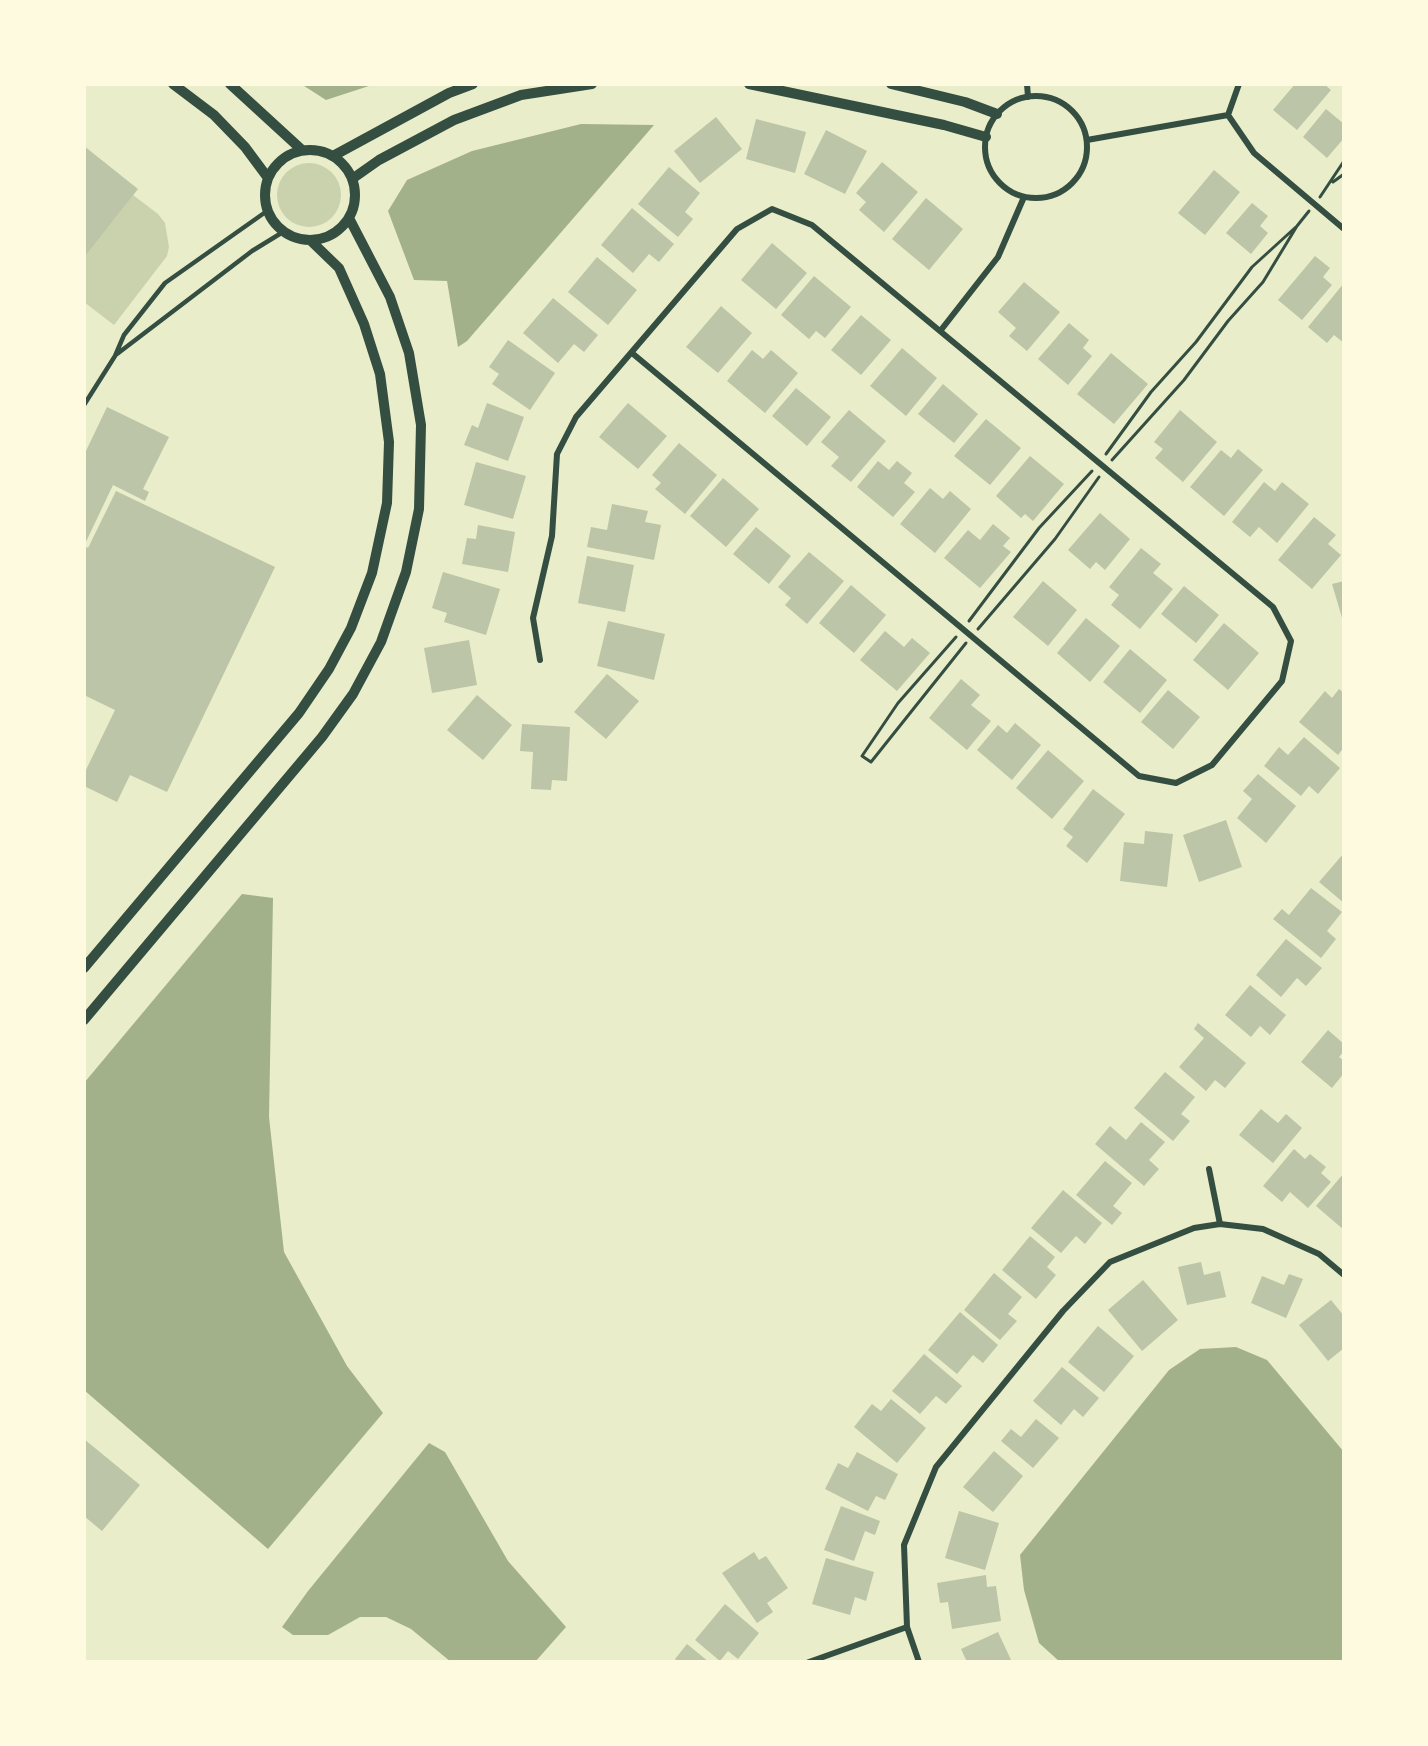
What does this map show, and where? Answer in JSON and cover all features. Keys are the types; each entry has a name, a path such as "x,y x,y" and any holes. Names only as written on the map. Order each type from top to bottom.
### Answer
{"street":[{"path":"172,84 214,115 245,147 268,178"},
{"path":"230,84 302,150"},
{"path":"333,156 448,93 473,84"},
{"path":"352,179 379,160 454,120 521,95 592,84"},
{"path":"749,84 986,136"},
{"path":"891,84 965,102 997,114"},
{"path":"1027,84 1028,97"},
{"path":"1228,115 1239,84"},
{"path":"1028,97 1048,98 1066,106 1080,121 1087,140 1086,160 1077,178 1062,191 1044,198 1024,197 1009,191 997,181 989,168 985,152 986,136 997,114 1011,103 1028,97"},
{"path":"1087,140 1228,115"},
{"path":"1228,115 1254,153 1344,229"},
{"path":"302,150 318,150 333,156 345,166 352,179 355,199 349,218 332,234 310,240 295,238 283,232 267,211 264,194 268,178 276,165 288,155 302,150"},
{"path":"941,330 998,257 1024,197"},
{"path":"540,660 533,618 552,536 557,454 576,417 737,229 772,209 812,225 1273,607 1291,641 1282,681 1212,765 1176,783 1139,776 632,353"},
{"path":"84,1020 322,737 353,694 381,642 406,572 419,509 421,425 409,353 390,297 349,218"},
{"path":"84,968 298,713 330,669 351,628 372,573 387,503 389,442 380,374 364,324 339,268 310,240"},
{"path":"1209,1169 1220,1224"},
{"path":"920,1662 907,1627 904,1545 936,1467 1063,1311 1110,1262 1194,1228 1220,1224 1263,1229 1319,1254 1344,1275"},
{"path":"809,1662 907,1627"}],"lane":[{"path":"84,405 116,356 124,335 165,283 267,211"},
{"path":"116,356 178,306 283,232"}],"path":[{"path":"1344,161 1331,183 1344,174"},
{"path":"1297,226 1263,282 1228,321 1184,380 1125,443 1106,468 1055,538 971,637 871,762 862,756 898,703 962,630 1039,528 1100,462 1162,378 1196,342 1252,267 1297,226"}],"shaded area":[{"path":"301,84 375,84 326,100"},
{"path":"581,124 654,125 467,341 458,347 447,281 414,280 388,211 407,180 472,151"},
{"path":"303,163 315,163 332,172 339,183 341,195 339,207 332,218 315,227 303,227 291,222 282,213 277,201 277,189 282,177 291,168"},
{"path":"133,195 158,214 165,223 169,247 167,256 114,325 84,302 84,258"},
{"path":"242,894 273,898 269,1117 284,1252 347,1366 383,1413 268,1549 84,1390 84,1083"},
{"path":"1236,1347 1267,1360 1344,1452 1344,1662 1060,1662 1039,1643 1024,1590 1020,1555 1169,1370 1200,1349"},
{"path":"429,1443 445,1452 508,1561 566,1627 535,1662 451,1662 411,1629 386,1617 360,1617 328,1635 293,1635 282,1627 308,1591"}],"building":[{"path":"1295,84 1324,84 1331,90 1297,130 1273,110"},
{"path":"1326,109 1344,124 1344,138 1327,158 1303,137"},
{"path":"716,117 742,149 700,183 674,151"},
{"path":"756,119 806,132 795,173 746,159"},
{"path":"826,130 867,151 845,194 804,174"},
{"path":"84,146 138,189 84,258"},
{"path":"882,162 918,192 884,232 859,210 866,202 856,193"},
{"path":"669,167 700,193 685,212 693,219 678,237 638,204"},
{"path":"1214,170 1240,192 1205,235 1178,213"},
{"path":"926,198 963,229 929,270 892,239"},
{"path":"1252,203 1268,216 1260,226 1268,233 1251,254 1226,233"},
{"path":"632,208 674,244 659,262 649,254 633,273 601,245"},
{"path":"772,243 807,273 776,309 741,280"},
{"path":"1315,256 1330,268 1323,277 1332,285 1302,320 1278,300"},
{"path":"597,257 637,290 608,325 568,292"},
{"path":"814,276 851,307 825,338 816,331 809,339 781,315"},
{"path":"1024,282 1060,312 1027,351 1009,336 1016,328 998,312"},
{"path":"1344,283 1344,343 1334,335 1327,343 1308,327"},
{"path":"553,298 598,335 584,352 574,344 558,363 523,333"},
{"path":"721,306 752,333 718,373 686,347"},
{"path":"861,315 891,340 861,375 831,350"},
{"path":"1069,323 1089,340 1083,348 1092,356 1068,385 1038,359"},
{"path":"508,340 555,373 530,410 492,384 499,374 489,367"},
{"path":"902,348 937,378 906,416 870,386"},
{"path":"752,350 763,359 771,350 798,373 765,413 727,381"},
{"path":"1111,353 1148,384 1114,424 1077,394"},
{"path":"943,384 978,414 954,443 918,414"},
{"path":"796,388 831,417 807,446 772,416"},
{"path":"487,403 524,417 508,461 464,445 472,425 478,428"},
{"path":"628,403 667,436 638,469 599,437"},
{"path":"107,407 169,437 143,489 149,492 145,501 113,485 84,546 84,455"},
{"path":"849,410 886,441 851,482 831,466 839,457 821,442"},
{"path":"1180,410 1217,442 1183,482 1155,458 1163,449 1154,442"},
{"path":"986,419 1021,448 990,485 954,456"},
{"path":"679,443 717,475 685,514 655,489 661,483 652,475"},
{"path":"1238,449 1263,470 1224,516 1190,487 1221,450 1231,458"},
{"path":"1030,456 1064,484 1033,521 1025,514 1021,518 996,496"},
{"path":"878,461 889,470 897,461 912,473 904,483 915,492 893,517 857,487"},
{"path":"476,462 526,476 513,519 464,505"},
{"path":"723,478 759,509 726,547 690,516"},
{"path":"1264,482 1275,491 1282,482 1309,504 1277,543 1259,527 1250,537 1232,522"},
{"path":"930,488 943,499 950,491 971,509 935,553 900,524"},
{"path":"116,491 275,567 167,792 130,775 117,802 84,786 84,774 115,710 84,695 84,546 88,548"},
{"path":"612,504 648,511 645,522 661,525 654,560 587,547 591,527 607,530"},
{"path":"1100,513 1130,539 1105,570 1096,562 1090,569 1068,550"},
{"path":"1314,517 1336,535 1328,544 1341,555 1312,589 1278,560"},
{"path":"993,524 1010,538 1003,546 1011,552 980,588 944,558 968,530 980,540"},
{"path":"478,525 515,532 508,572 462,564 467,538 476,539"},
{"path":"756,527 791,556 769,584 733,554"},
{"path":"1141,548 1161,564 1153,573 1173,589 1140,629 1111,605 1119,595 1109,587"},
{"path":"809,552 844,581 807,624 785,605 791,598 778,587"},
{"path":"587,556 634,565 625,612 578,603"},
{"path":"443,572 500,589 486,635 444,622 447,613 432,608"},
{"path":"1043,581 1077,610 1048,646 1013,617"},
{"path":"1344,581 1344,620 1343,621 1332,584"},
{"path":"851,585 886,615 854,653 819,623"},
{"path":"1184,586 1219,615 1196,643 1161,614"},
{"path":"1086,618 1120,646 1090,682 1057,653"},
{"path":"608,621 665,634 654,680 597,666"},
{"path":"1224,623 1259,653 1228,690 1193,660"},
{"path":"885,631 904,647 912,638 930,653 897,691 860,660"},
{"path":"469,640 477,685 432,693 424,648"},
{"path":"1130,649 1167,680 1140,713 1103,682"},
{"path":"607,674 639,701 606,739 574,712"},
{"path":"961,679 980,695 971,705 991,721 967,750 929,718"},
{"path":"1339,689 1344,693 1344,747 1338,755 1299,722 1325,691 1332,698"},
{"path":"1168,690 1200,717 1173,749 1141,722"},
{"path":"477,695 512,725 483,760 447,730"},
{"path":"1015,723 1041,745 1012,780 977,750 998,725 1007,733"},
{"path":"522,724 570,727 567,781 552,780 551,790 531,789 533,752 520,751"},
{"path":"1304,737 1340,768 1318,794 1309,786 1301,796 1264,766 1279,747 1288,755"},
{"path":"1048,750 1084,781 1052,819 1016,788"},
{"path":"1258,774 1296,806 1266,843 1237,818 1252,799 1243,791"},
{"path":"1093,789 1125,814 1087,863 1066,846 1073,837 1063,829"},
{"path":"1226,820 1242,867 1199,882 1183,835"},
{"path":"1145,831 1173,834 1167,887 1120,881 1124,842 1144,844"},
{"path":"1344,853 1344,903 1319,882"},
{"path":"1311,888 1342,912 1327,931 1336,939 1321,958 1273,919 1282,909 1289,915"},
{"path":"1286,939 1322,968 1306,986 1297,978 1281,997 1256,975"},
{"path":"1250,985 1286,1015 1270,1035 1260,1026 1251,1037 1225,1015"},
{"path":"1198,1023 1246,1063 1225,1088 1215,1080 1206,1091 1179,1067 1204,1038 1194,1029"},
{"path":"1328,1030 1344,1044 1344,1051 1339,1057 1344,1061 1344,1073 1332,1088 1301,1062"},
{"path":"1165,1072 1195,1097 1181,1114 1190,1121 1173,1141 1134,1108"},
{"path":"1261,1109 1278,1123 1286,1114 1302,1128 1273,1163 1239,1135"},
{"path":"1141,1122 1165,1142 1149,1160 1159,1169 1144,1186 1095,1144 1110,1126 1126,1140"},
{"path":"1294,1149 1305,1159 1310,1154 1326,1167 1321,1173 1331,1182 1308,1208 1290,1192 1282,1202 1263,1186"},
{"path":"1105,1161 1132,1183 1113,1206 1122,1213 1112,1225 1076,1195"},
{"path":"1344,1173 1344,1230 1316,1206"},
{"path":"1063,1190 1102,1223 1085,1244 1076,1236 1061,1253 1031,1228"},
{"path":"1030,1236 1055,1257 1047,1267 1056,1275 1036,1299 1002,1270"},
{"path":"1201,1262 1204,1275 1220,1271 1226,1297 1187,1305 1178,1267"},
{"path":"994,1273 1022,1297 1008,1314 1017,1321 1000,1340 964,1310"},
{"path":"1289,1274 1303,1279 1286,1318 1251,1303 1262,1276 1284,1285"},
{"path":"1143,1280 1178,1320 1142,1351 1108,1310"},
{"path":"1331,1300 1344,1316 1344,1348 1328,1361 1299,1325"},
{"path":"960,1312 998,1345 983,1363 973,1355 957,1374 928,1350"},
{"path":"1098,1326 1134,1356 1104,1392 1068,1362"},
{"path":"924,1354 962,1386 946,1404 936,1396 920,1414 892,1391"},
{"path":"1062,1367 1099,1398 1083,1417 1074,1409 1061,1425 1033,1401"},
{"path":"891,1399 926,1428 897,1463 854,1427 872,1404 881,1411"},
{"path":"1036,1419 1059,1438 1033,1468 1001,1441 1011,1429 1021,1437"},
{"path":"84,1439 140,1485 102,1531 84,1516"},
{"path":"994,1451 1023,1476 993,1512 963,1487"},
{"path":"857,1452 898,1474 885,1500 876,1496 868,1511 825,1489 838,1463 848,1468"},
{"path":"841,1506 880,1521 875,1535 865,1531 854,1561 824,1550"},
{"path":"959,1511 999,1523 985,1570 945,1558"},
{"path":"754,1552 759,1560 766,1556 788,1588 767,1603 773,1612 757,1623 722,1573"},
{"path":"826,1558 874,1572 866,1601 855,1597 850,1615 812,1604"},
{"path":"986,1575 987,1587 996,1586 1001,1621 952,1629 948,1602 940,1603 937,1583"},
{"path":"725,1604 759,1633 738,1659 728,1651 720,1661 695,1640"},
{"path":"998,1632 1012,1662 967,1662 961,1649"},
{"path":"687,1644 709,1662 678,1662 675,1659"}]}
